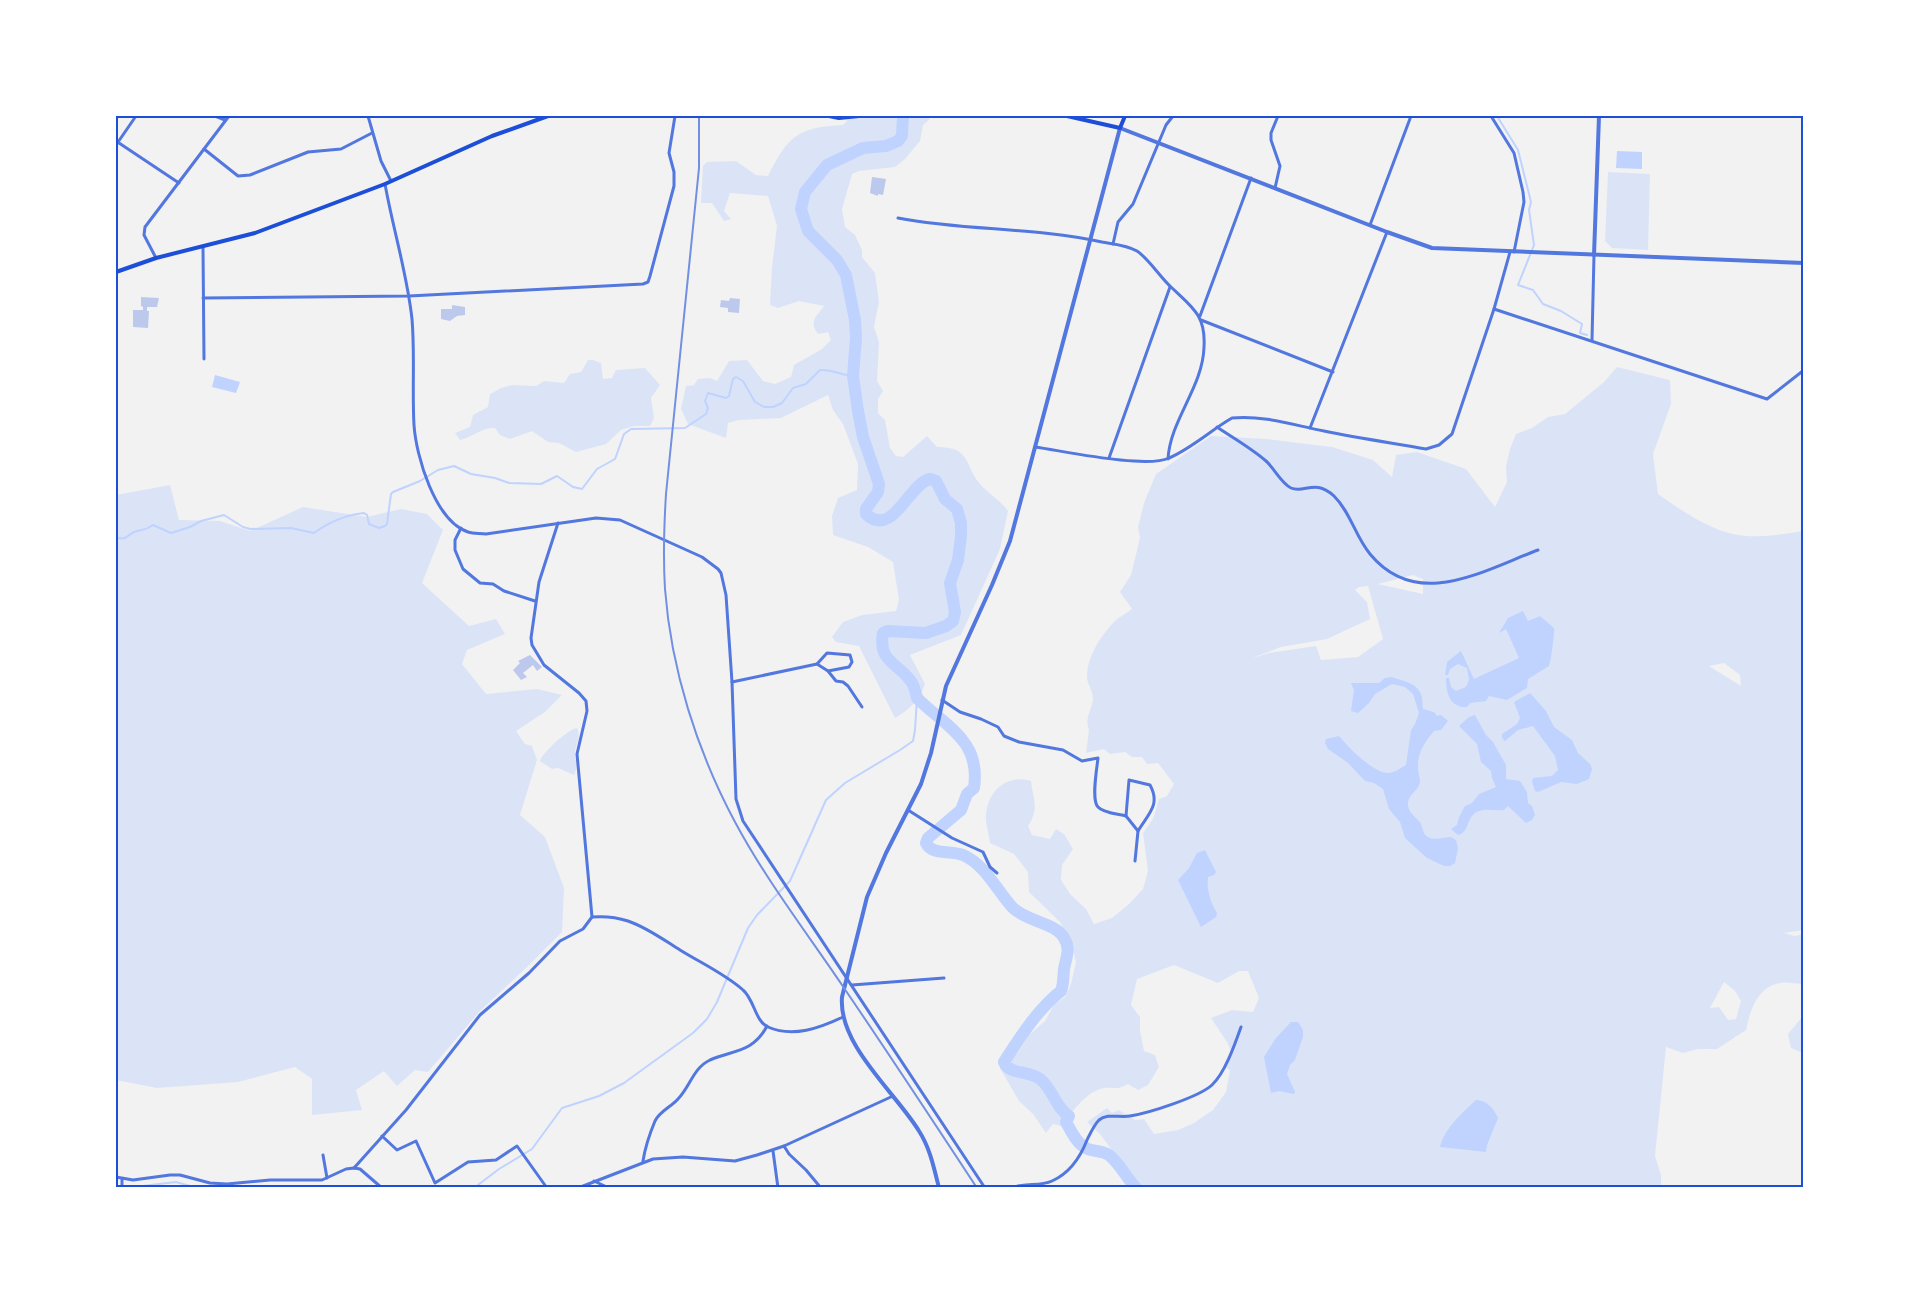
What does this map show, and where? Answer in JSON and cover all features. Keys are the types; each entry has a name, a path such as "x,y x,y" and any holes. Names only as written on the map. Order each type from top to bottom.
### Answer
{"main road":[{"path":"116,272 156,258 255,233 385,184 492,136 548,116"},
{"path":"829,116 839,118 859,116"},
{"path":"1067,116 1120,128 1125,116"}],"street":[{"path":"136,116 117,144 180,183"},
{"path":"215,116 225,120"},
{"path":"156,258 144,235 145,227 229,116"},
{"path":"368,116 381,161 391,181"},
{"path":"203,298 409,296 639,285 648,282 675,186 669,153 675,116"},
{"path":"1113,244 1118,222 1132,204 1158,142 1173,116"},
{"path":"1275,188 1280,166 1271,140 1271,133 1278,116"},
{"path":"1370,225 1411,116"},
{"path":"1035,447 1150,463 1168,459 1182,452 1232,418 1266,418 1426,449 1439,445 1452,434 1512,252 1524,202 1514,153 1491,116"},
{"path":"1592,340 1599,116"},
{"path":"939,1188 930,1153 919,1130 861,1052 843,1017 842,997 867,897 926,770 942,700 957,659 1002,562 1120,128 1432,248 1803,263"},
{"path":"204,149 238,176 250,175 317,150 341,149 372,134"},
{"path":"1168,459 1172,438 1203,360 1205,346 1200,318 1251,178"},
{"path":"385,184 409,296 412,322 414,425 428,484 434,496 460,528 468,532 486,534 596,518 620,520 702,556 718,569 725,588 732,682 736,799 743,821 985,1188"},
{"path":"898,218 943,226 1090,239 1134,249 1200,318 1333,372"},
{"path":"1310,428 1387,232"},
{"path":"202,247 204,359"},
{"path":"1109,458 1170,287"},
{"path":"1494,309 1767,399 1803,370"},
{"path":"1217,427 1266,461 1291,488 1319,487 1332,494 1347,511 1359,540 1370,554 1389,573 1400,578 1422,584 1443,584 1471,576 1538,550"},
{"path":"354,1168 406,1110 480,1015 529,973 560,940 583,929 592,917 577,754 586,701 548,670 536,652 531,638 535,601 558,523"},
{"path":"460,528 455,540 455,550 463,569 480,583 493,584 504,591 535,601"},
{"path":"732,682 817,664 827,654 850,655 852,662 849,667 828,671"},
{"path":"817,664 828,671 836,681 848,686 862,707"},
{"path":"942,700 960,712 981,718 998,727 1004,736 1019,742 1063,750 1082,761 1098,758 1094,800 1102,810 1126,816 1138,831"},
{"path":"1126,816 1129,780 1150,785 1156,795 1155,804 1138,831 1135,861"},
{"path":"908,810 983,852 990,867 997,873"},
{"path":"592,917 612,917 631,922 718,973 751,999 761,1023 767,1026 779,1030 812,1030 843,1017"},
{"path":"852,985 944,978"},
{"path":"643,1161 656,1120 677,1101 696,1071 708,1061 732,1054 754,1043 767,1026"},
{"path":"1011,1188 1028,1183 1042,1184 1052,1181 1074,1166 1099,1120 1107,1116 1124,1117 1142,1114 1209,1088 1219,1076 1241,1027"},
{"path":"578,1188 643,1161 683,1157 735,1161 784,1146 893,1096"},
{"path":"381,1136 396,1150 416,1142 435,1183 468,1162 496,1160 518,1147 547,1188"},
{"path":"784,1146 821,1188"},
{"path":"772,1150 778,1188"},
{"path":"323,1155 327,1178"},
{"path":"116,1178 133,1180 180,1175 219,1185 327,1178 346,1169 354,1168 360,1169 382,1188"},
{"path":"122,1179 122,1186"},
{"path":"594,1181 609,1188"}],"shaded area":[{"path":"848,116 930,116 923,125 920,141 895,167 859,171 852,174 842,209 845,227 855,235 862,250 862,257 875,273 879,302 874,327 879,342 877,381 883,391 878,399 878,413 885,420 890,448 896,456 903,457 927,436 937,447 957,451 963,455 977,480 1008,511 1000,549 961,635 910,655 925,684 913,704 895,718 859,646 836,642 832,637 843,622 862,615 896,611 899,600 893,562 868,547 833,535 832,516 838,498 857,490 858,464 843,424 833,410 828,395 781,418 739,420 728,423 726,438 688,424 681,409 686,386 694,385 698,379 710,378 717,381 729,361 747,360 763,381 775,384 791,377 794,365 822,349 831,340 828,332 818,334 814,326 815,319 824,306 799,301 778,308 770,305 777,226 768,196 730,193 724,211 731,219 724,221 712,203 701,203 703,166 707,162 736,161 756,175 768,176 782,151 796,136 815,128 843,125"},
{"path":"1608,172 1650,174 1648,250 1612,248 1605,241"},
{"path":"588,360 601,363 603,379 612,378 616,370 645,368 660,385 651,398 654,418 650,426 634,426 621,430 606,444 576,452 559,443 548,442 532,431 510,439 500,435 495,428 486,429 460,440 455,433 470,427 473,415 488,407 490,394 512,385 536,386 544,381 564,383 570,374 581,372"},
{"path":"1617,367 1670,380 1671,404 1653,454 1658,494 1700,521 1723,531 1747,536 1761,536 1803,531 1804,930 1784,933 1795,936 1803,934 1803,983 1786,982 1766,989 1752,1008 1746,1030 1717,1049 1698,1049 1683,1053 1666,1047 1655,1156 1661,1175 1661,1187 1128,1187 1114,1153 1100,1134 1087,1122 1107,1108 1112,1113 1119,1110 1135,1120 1144,1119 1154,1134 1178,1130 1194,1123 1213,1110 1226,1092 1230,1070 1225,1067 1232,1054 1211,1018 1232,1010 1253,1012 1259,998 1248,971 1239,971 1218,983 1174,965 1137,979 1131,1005 1140,1017 1144,1051 1155,1055 1159,1067 1148,1085 1138,1090 1128,1084 1119,1088 1100,1089 1088,1095 1061,1126 1053,1124 1046,1133 1033,1114 1019,1101 1000,1068 1018,1052 1029,1035 1045,1021 1054,1005 1065,997 1071,984 1076,962 1071,942 1060,922 1029,892 1028,872 1014,854 990,843 986,815 990,798 1000,786 1014,780 1031,781 1035,809 1028,826 1032,835 1050,839 1056,829 1064,834 1073,849 1062,865 1061,880 1070,894 1086,909 1094,924 1112,918 1143,889 1148,871 1143,833 1153,819 1159,799 1167,796 1174,784 1158,763 1147,764 1142,757 1132,757 1125,752 1110,754 1104,749 1086,753 1088,718 1093,699 1087,677 1089,662 1099,641 1115,621 1132,609 1120,592 1131,575 1140,538 1138,527 1144,503 1156,474 1211,436 1266,439 1332,447 1373,460 1392,477 1396,455 1417,452 1466,469 1495,507 1507,482 1506,467 1516,434 1532,428 1548,417 1565,414 1604,382","holes":["1413,575 1423,579 1423,594 1378,584","1368,586 1383,639 1358,657 1321,660 1316,646 1252,658 1281,647 1327,639 1370,619 1367,602 1355,590","1724,663 1740,675 1741,686 1709,666","1724,982 1735,991 1741,1001 1736,1019 1728,1020 1719,1007 1710,1008"]},
{"path":"170,485 179,520 220,521 250,531 303,507 367,517 401,509 427,514 443,530 422,583 469,626 496,619 505,634 467,650 462,664 486,694 537,689 562,695 545,712 516,731 525,744 532,746 537,760 520,815 545,837 564,888 562,932 479,1012 428,1072 415,1070 397,1086 384,1071 356,1090 362,1110 312,1115 312,1079 295,1067 238,1082 157,1088 116,1080 116,495"},
{"path":"577,728 579,738 575,750 577,767 574,775 558,768 552,769 540,761 556,742"},
{"path":"1803,1016 1803,1053 1791,1048 1788,1034"}],"water":[{"path":"1617,151 1642,152 1642,169 1616,168"},
{"path":"215,375 240,382 236,393 212,387"},
{"path":"1523,611 1528,621 1540,616 1554,628 1549,666 1528,679 1527,688 1507,700 1489,696 1486,701 1470,703 1467,707 1457,705 1448,694 1446,678 1449,678 1451,687 1456,691 1466,687 1469,680 1467,668 1458,664 1450,669 1448,675 1445,675 1447,662 1461,651 1474,679 1519,658 1506,629 1499,633 1508,618"},
{"path":"1392,677 1416,687 1422,696 1423,709 1434,712 1437,716 1441,715 1448,721 1441,730 1434,731 1422,748 1418,763 1420,782 1409,799 1408,805 1410,811 1422,825 1424,834 1428,837 1436,839 1451,837 1456,840 1458,848 1455,863 1450,866 1444,866 1427,858 1405,838 1400,822 1389,809 1383,789 1374,783 1365,781 1348,763 1328,749 1325,743 1326,739 1339,736 1361,759 1382,772 1393,772 1406,765 1411,730 1419,713 1413,694 1405,687 1392,684 1375,694 1358,713 1351,711 1354,690 1351,683 1379,683 1385,678"},
{"path":"1530,693 1546,711 1554,727 1572,740 1578,753 1590,764 1592,769 1589,779 1577,784 1561,782 1538,792 1535,791 1533,778 1552,776 1558,770 1555,756 1533,726 1518,730 1505,741 1502,738 1502,734 1517,724 1520,718 1514,702"},
{"path":"1475,715 1506,765 1506,779 1520,781 1527,792 1528,803 1532,806 1535,815 1526,823 1508,806 1504,810 1482,810 1472,816 1465,831 1458,835 1451,829 1457,825 1465,806 1472,803 1479,794 1496,787 1491,771 1481,762 1477,744 1459,726"},
{"path":"1205,850 1216,872 1208,877 1208,886 1217,913 1216,917 1201,927 1178,880 1189,868 1197,853"},
{"path":"1291,1022 1298,1022 1303,1030 1303,1037 1295,1060 1290,1065 1287,1074 1295,1092 1294,1094 1279,1091 1271,1093 1264,1057 1276,1038"},
{"path":"1476,1100 1490,1106 1498,1118 1486,1152 1440,1147 1450,1127"}],"building":[{"path":"872,177 886,179 883,195 870,193"},
{"path":"141,297 159,298 157,307 147,307 149,311 148,328 133,327 133,310 143,310"},
{"path":"730,298 740,299 739,313 728,312 728,308 720,307 721,300 729,301"},
{"path":"452,305 465,307 465,315 457,316 450,321 441,319 441,309 452,309"},
{"path":"530,655 542,667 537,671 533,665 523,673 527,677 521,680 513,670 520,663 518,661"}],"waterway":[{"path":"903,116 902,136 898,141 886,146 863,148 827,165 805,192 801,209 808,231 837,260 846,275 855,320 853,376 858,411 863,437 879,484 878,492 866,509 866,514 876,520 884,520 893,515 922,483 930,479 936,481 945,499 957,509 961,523 958,560 950,583 955,612 953,621 926,633 887,631 883,633 883,650 889,660 912,682 917,698 959,736 967,746 972,758 975,772 974,788 967,794 961,810 928,838 926,843 933,850 963,855 971,859 985,872 1013,908 1060,933 1067,946 1061,991 1037,1015 1004,1062 1014,1071 1030,1074 1040,1079 1060,1108 1069,1116 1066,1122 1077,1140 1089,1149 1109,1155 1136,1188"},
{"path":"1497,116 1518,150 1531,202 1529,210 1534,245 1518,285 1533,290 1543,304 1561,311 1582,324 1580,333 1587,335"},
{"path":"116,537 124,538 153,525 171,533 224,515 250,529 291,528 314,533 350,515 364,513 367,515 369,524 379,528 387,524 393,492 420,481 438,470 454,466 471,474 509,483 541,484 557,476 573,487 582,489 597,469 615,459 624,434 631,429 685,428 706,414 708,408 705,401 708,393 726,398 729,396 733,379 736,377 743,381 755,402 764,407 773,407 782,403 793,388 806,384 820,370 853,376"},
{"path":"474,1188 499,1169 532,1149 562,1108 599,1096 624,1083 693,1033 707,1019 717,1002 748,928 757,915 790,881 826,800 845,783 913,741 917,698"},
{"path":"116,1186 134,1187 176,1182 197,1188"},
{"path":"280,1188 296,1188"}],"railway":[{"path":"699,116 699,168 664,530 668,619 680,679 709,767 747,844 977,1188"}]}
